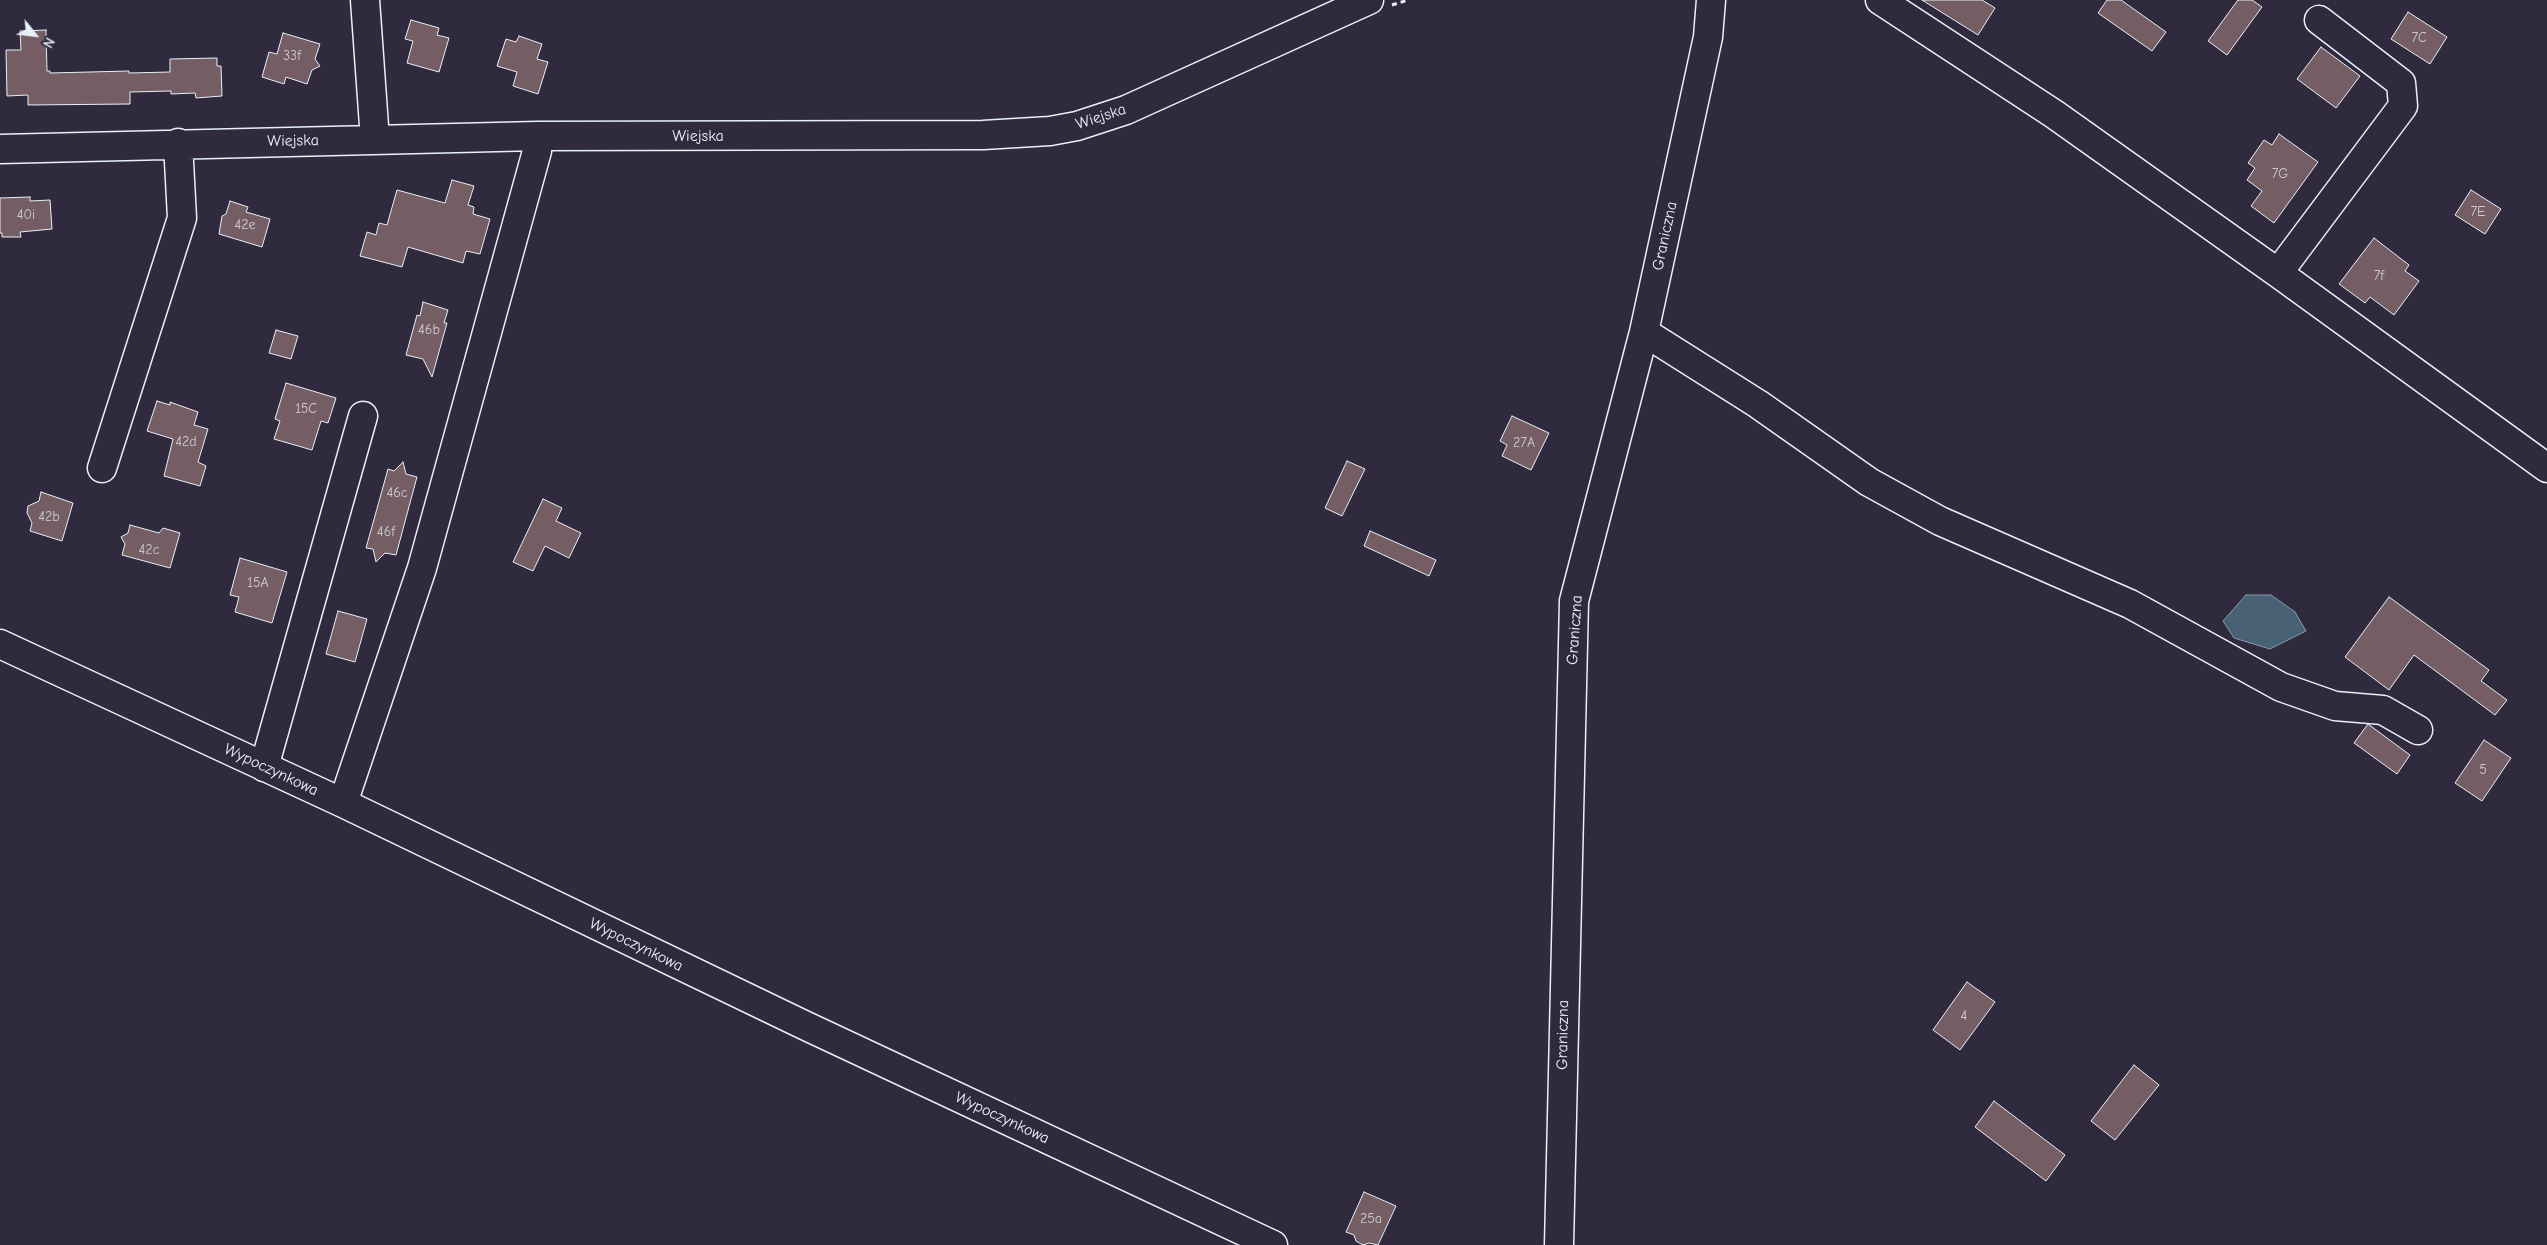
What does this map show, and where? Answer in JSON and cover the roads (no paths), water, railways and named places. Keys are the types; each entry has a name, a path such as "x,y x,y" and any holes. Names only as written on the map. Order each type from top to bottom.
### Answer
{"street":[{"path":"365,0 375,140"},
{"name":"Wiejska","path":"0,149 178,143 538,136 984,136 1050,131 1077,126 1126,110 1369,0"},
{"name":"Graniczna","path":"1559,1245 1574,601 1644,332 1708,37 1711,0"},
{"path":"1880,0 2054,114 2547,468"},
{"path":"2278,273 2403,106 2401,83 2320,20"},
{"path":"343,803 422,568 534,160 538,136"},
{"path":"102,468 182,218 178,143"},
{"path":"1644,332 1758,404 1869,482 1940,521 2130,604 2281,687 2335,706 2383,710 2418,730"},
{"path":"264,767 363,416"},
{"name":"Wypoczynkowa","path":"0,644 343,803 804,1025 1273,1245"}],"water":[{"path":"2246,595 2271,595 2295,612 2306,631 2270,649 2234,638 2223,621"}]}
